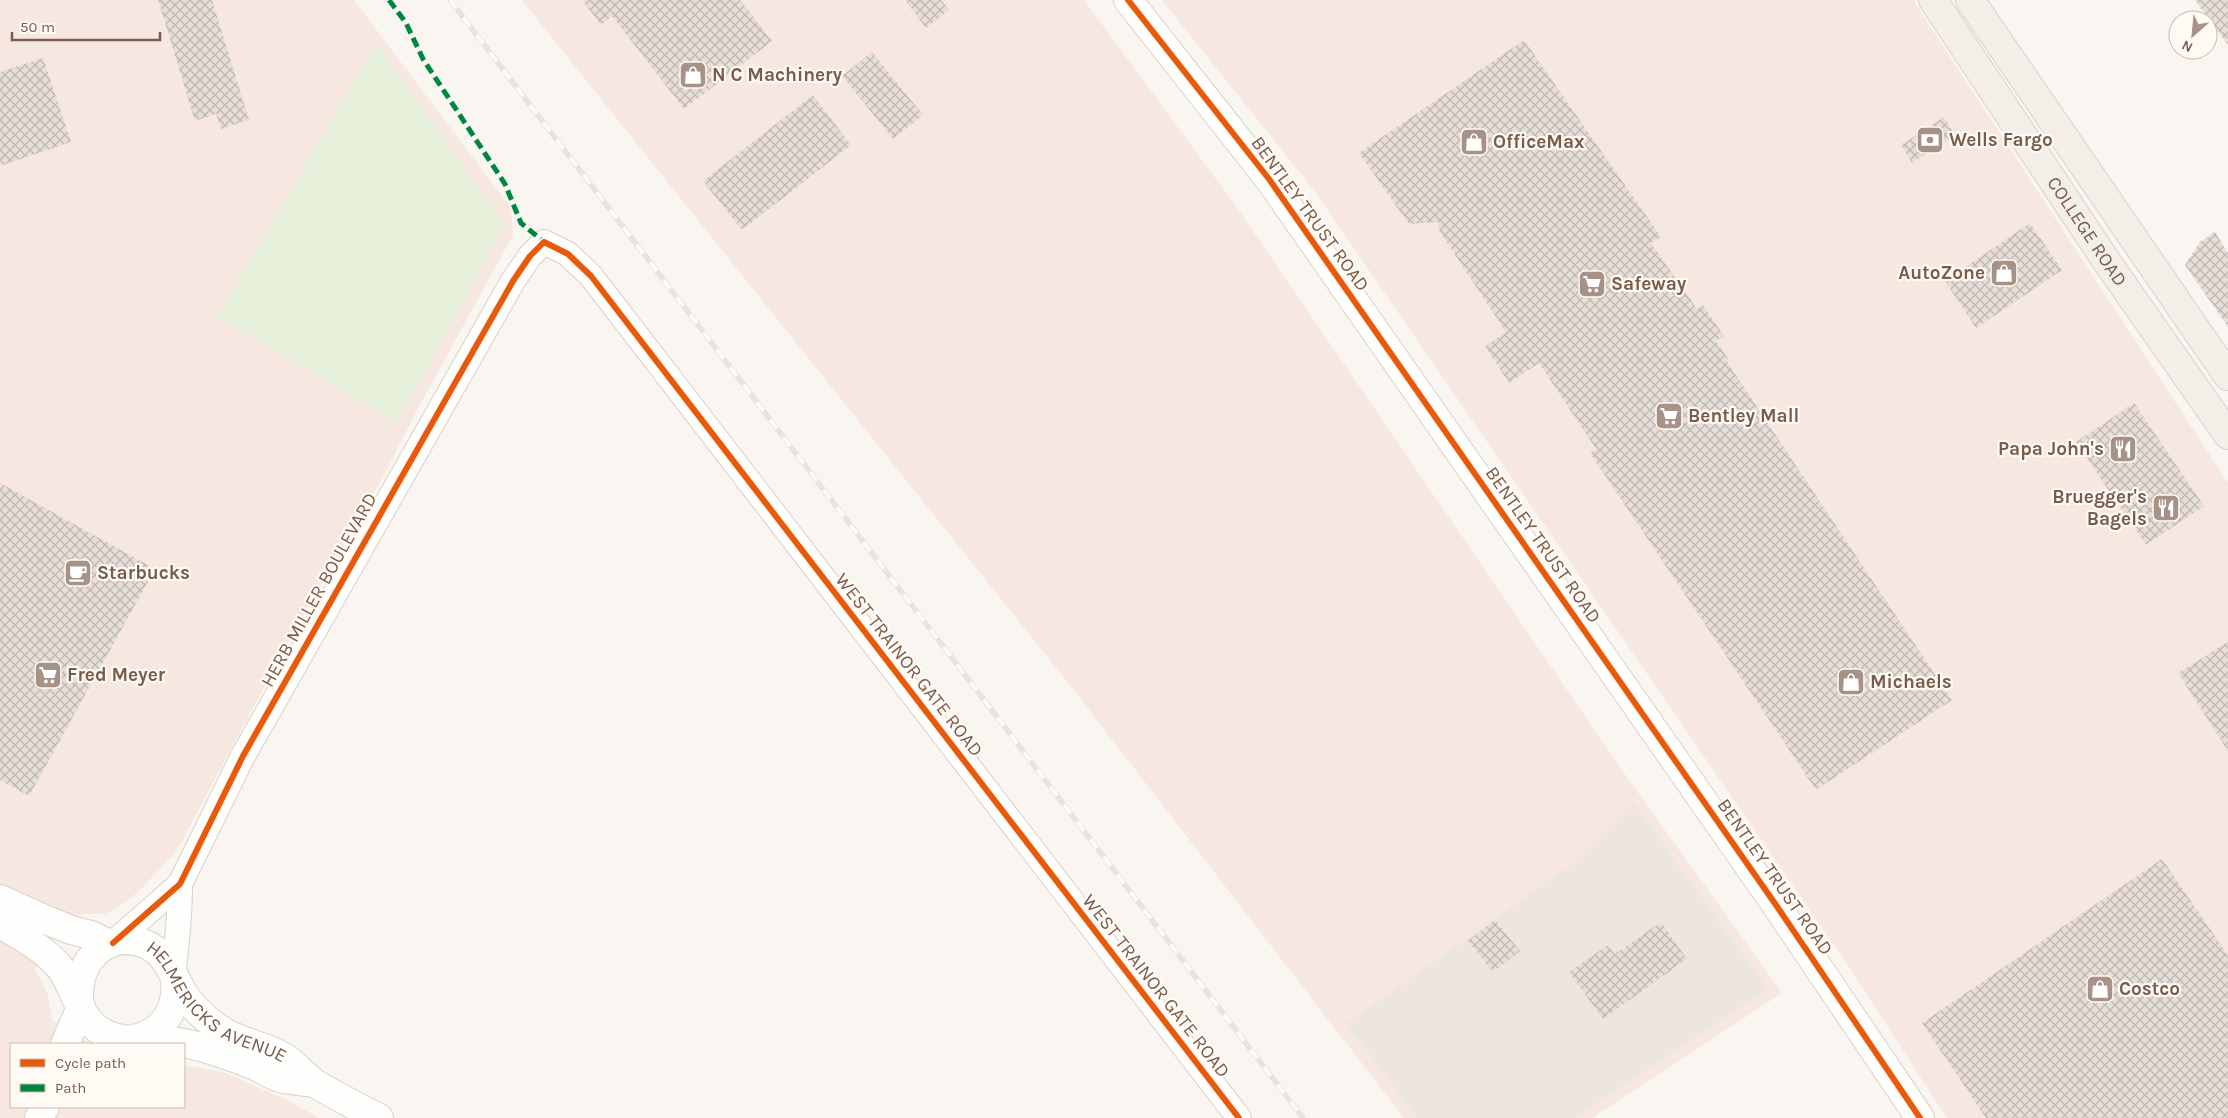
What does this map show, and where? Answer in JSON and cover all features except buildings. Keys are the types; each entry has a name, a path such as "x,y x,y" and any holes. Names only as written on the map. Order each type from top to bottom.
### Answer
{"main road":[{"name":"COLLEGE ROAD","path":"1932,0 2105,258 2228,435"},
{"name":"COLLEGE ROAD","path":"1970,0 2228,376"}],"street":[{"name":"BENTLEY TRUST ROAD","path":"1128,0 1269,179 1787,920 1920,1118"},
{"name":"HERB MILLER BOULEVARD","path":"65,1043 81,1006 78,993 83,969 90,958 111,944 180,884 243,756 320,618 513,281 530,256 544,242"},
{"name":"WEST TRAINOR GATE ROAD","path":"544,242 568,254 591,276 1239,1118"},
{"name":"HERB MILLER BOULEVARD","path":"127,1041 155,1031 170,1014 176,996 174,976 176,940 179,928 180,884"},
{"name":"HELMERICKS AVENUE","path":"0,898 44,919 111,944 133,942 145,944 164,958 187,998 220,1030 284,1057 314,1083 379,1118"},
{"name":"HELMERICKS AVENUE","path":"0,924 52,959 68,979 86,1017 106,1035 127,1041 184,1043"},
{"name":"HELMERICKS AVENUE","path":"185,1043 212,1050 282,1079 314,1083"}],"shaded area":[{"path":"0,0 354,0 511,208 513,235 415,414 384,475 290,639 176,852 137,893 116,909 104,914 81,914 60,925 35,969 47,992 52,1020 88,1043 10,1043 10,1108 185,1108 185,1065 225,1073 287,1100 319,1118 0,1118"},
{"path":"522,0 1084,0 1233,202 1619,766 1782,993 1592,1118 1404,1118 1073,689"},
{"path":"1162,0 1913,0 2228,483 2228,1118 1947,1118 1847,964 1313,189"},
{"path":"1633,802 1768,989 1575,1118 1417,1118 1346,1024 1569,866"}],"green space":[{"path":"377,42 504,226 397,422 217,317"}],"railway":[{"path":"450,0 1303,1118"}],"marked path":[{"path":"389,0 406,23 423,59 505,184 521,223 544,242"}],"cycle path":[{"path":"1128,0 1269,179 1776,905 1920,1118"},
{"path":"113,943 180,884 243,756 513,281 530,256 544,242 568,254 591,276 1239,1118"}],"place":[{"name":"N C Machinery","path":"693,75"},
{"name":"Wells Fargo","path":"1930,140"},
{"name":"OfficeMax","path":"1474,142"},
{"name":"AutoZone","path":"2004,273"},
{"name":"Safeway","path":"1592,284"},
{"name":"Bentley Mall","path":"1669,416"},
{"name":"Papa John's","path":"2123,449"},
{"name":"Bruegger's Bagels","path":"2166,508"},
{"name":"Starbucks","path":"78,573"},
{"name":"Fred Meyer","path":"48,675"},
{"name":"Michaels","path":"1851,682"},
{"name":"Costco","path":"2100,989"}]}
